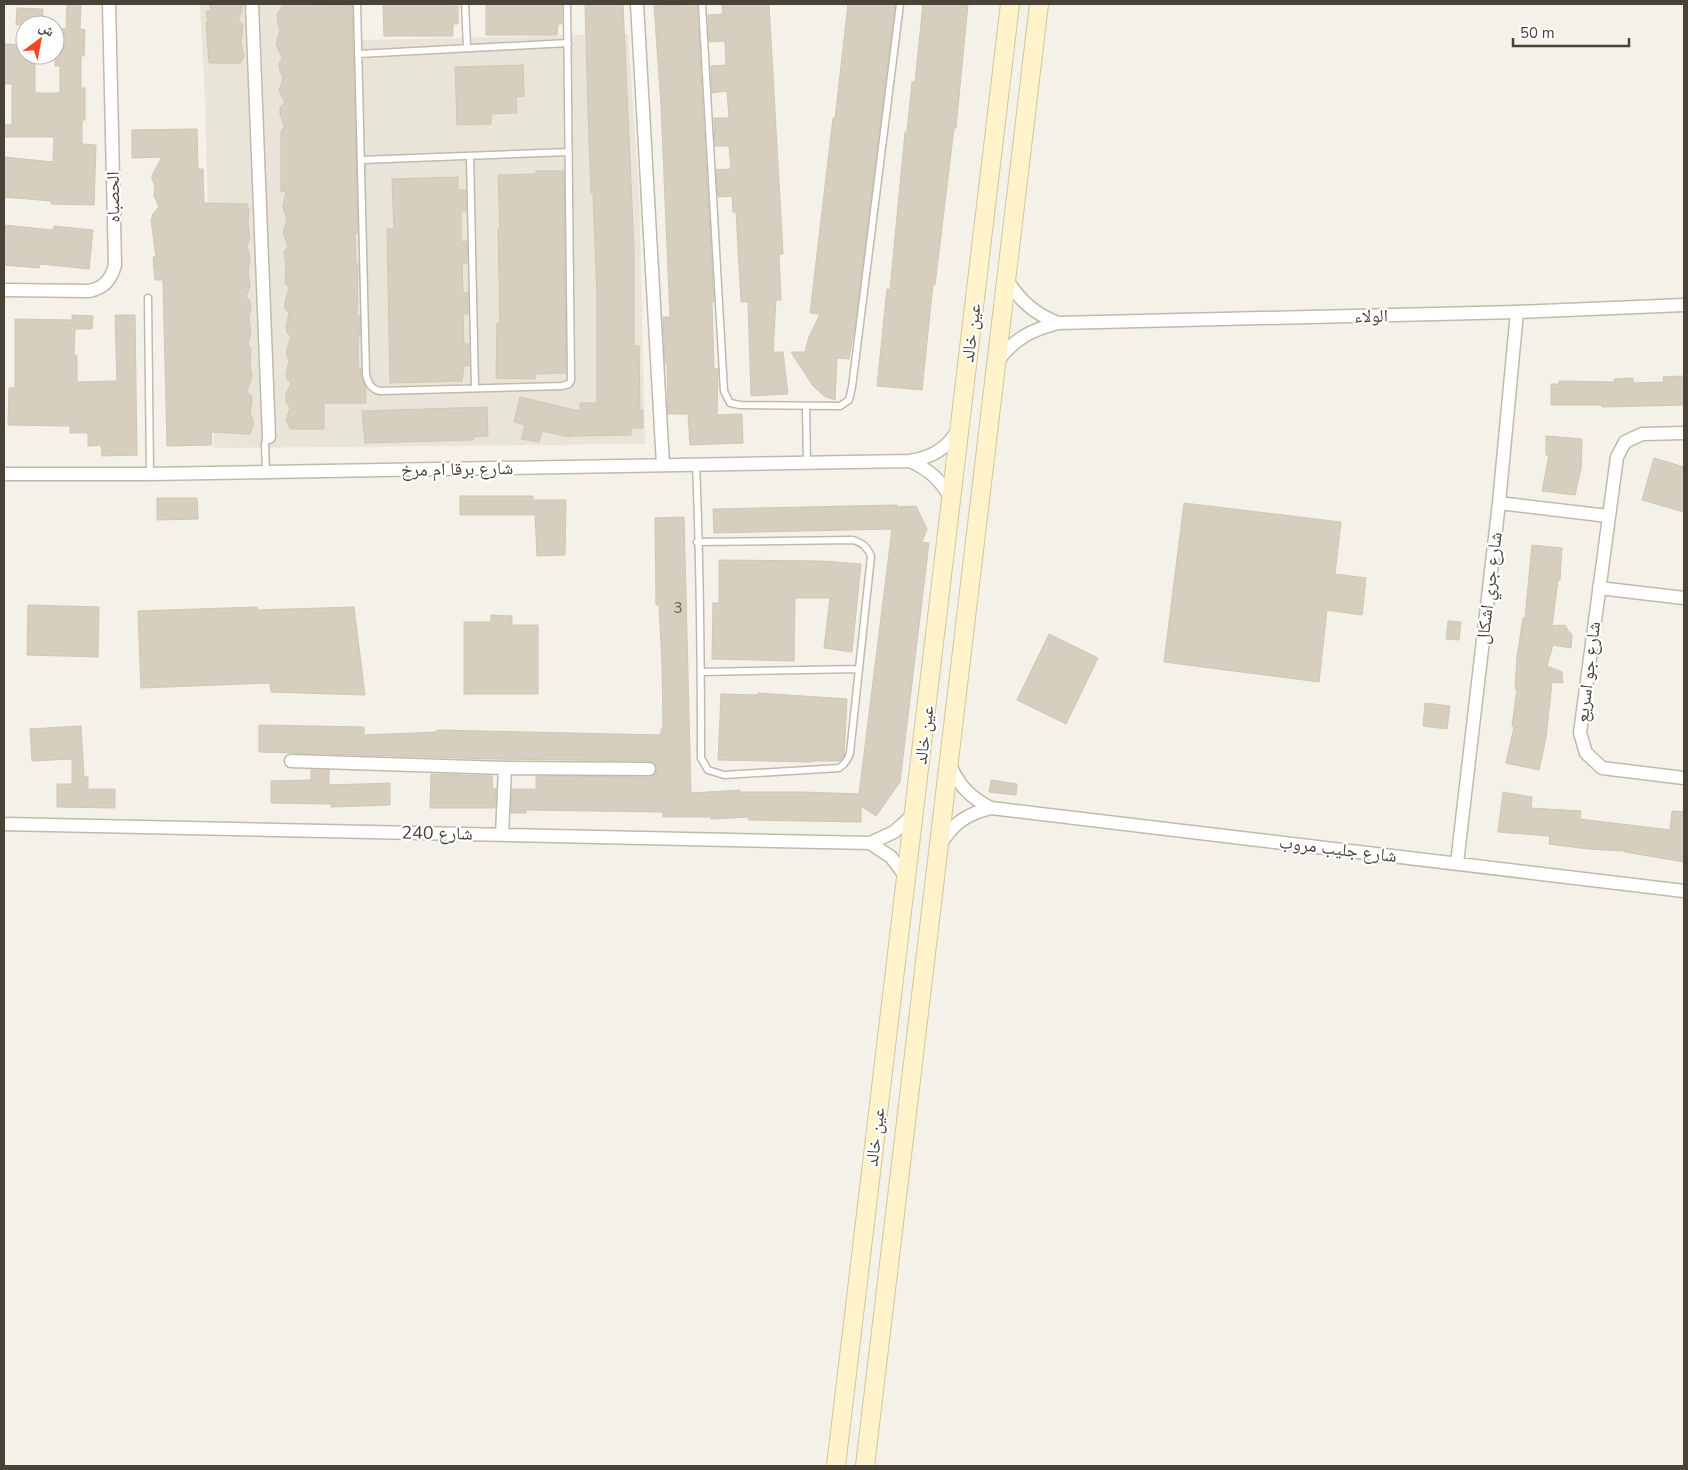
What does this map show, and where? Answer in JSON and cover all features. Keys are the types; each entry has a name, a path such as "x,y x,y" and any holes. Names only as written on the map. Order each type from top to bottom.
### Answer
{"street":[{"name":"الحصباه","path":"4,290 88,291 102,286 112,276 115,265 109,4"},
{"path":"252,4 270,437"},
{"path":"637,4 663,465"},
{"name":"عين خالد","path":"836,1466 1010,4"},
{"name":"عين خالد","path":"866,1466 1040,4"},
{"name":"الولاء","path":"1007,280 1028,307 1042,317 1058,323"},
{"name":"الولاء","path":"998,360 1010,346 1024,335 1041,327 1058,323 1517,312 1684,305"},
{"name":"شارع جري اشكال","path":"1457,863 1499,503 1517,312"},
{"name":"شارع برقا ام مرخ","path":"4,474 150,474 910,462 925,458 939,451 951,440 960,427"},
{"name":"شارع جو اسريع","path":"1684,433 1642,434 1626,442 1616,456 1580,733 1586,753 1602,768 1684,778"},
{"name":"شارع برقا ام مرخ","path":"910,462 924,467 936,476 952,502"},
{"path":"1499,503 1608,516"},
{"path":"1599,588 1684,598"},
{"path":"291,761 505,768 649,769"},
{"name":"شارع جليب مروب","path":"949,763 955,778 965,790 977,801 991,808 1684,891"},
{"path":"502,835 505,768"},
{"name":"شارع جليب مروب","path":"940,845 949,831 961,820 975,812 991,808"},
{"name":"شارع 240","path":"4,824 870,843 894,832 914,814"},
{"path":"870,843 891,857 906,877"}],"lane":[{"path":"357,4 368,383 372,389 379,391 562,386 569,384 571,380 567,4"},
{"path":"465,4 467,47"},
{"path":"702,4 724,391 730,403 740,405 806,406 840,406 849,400 900,4"},
{"path":"358,54 568,43"},
{"path":"361,160 569,152"},
{"path":"470,156 475,388"},
{"path":"148,298 150,474"},
{"path":"806,406 807,464"},
{"path":"266,472 265,444 266,440 270,437"},
{"path":"696,464 701,758 708,770 724,775 839,768 843,766 850,753 871,556 864,545 853,540 698,542"},
{"path":"701,672 859,669"}],"shaded area":[{"path":"200,4 318,4 320,41 628,34 639,191 645,444 214,448 205,100"}],"building":[{"path":"67,4 81,4 80,29 85,30 84,56 81,56 81,88 85,88 85,120 82,120 82,144 96,145 94,205 51,204 51,201 4,197 4,157 53,162 54,137 4,137 4,125 12,125 12,84 4,84 4,44 15,45 15,65 35,65 35,93 60,93 60,66 55,65 65,65"},
{"path":"210,4 242,4 242,12 238,19 243,25 241,43 244,56 241,63 209,63 206,11 211,11"},
{"path":"283,4 352,5 358,233 355,233 356,264 358,263 357,316 360,316 358,368 361,368 366,403 324,403 324,429 290,429 286,420 290,408 286,402 286,394 291,383 287,379 286,374 289,361 286,352 291,336 287,333 286,327 289,313 285,309 289,288 285,283 286,267 284,252 288,246 283,233 287,219 283,208 286,191 281,192 281,132 284,126 280,107 285,102 279,91 283,77 279,63 282,58 276,44 280,29 277,15"},
{"path":"383,4 451,4 451,6 458,6 458,24 453,24 453,36 384,36"},
{"path":"486,4 562,4 562,24 558,24 557,35 486,35"},
{"path":"585,4 623,4 634,249 634,346 639,346 640,410 643,410 643,428 631,428 631,435 570,437 542,431 539,442 521,439 525,425 514,422 520,397 580,411 580,403 597,403 597,294 593,193 591,193"},
{"path":"697,4 714,302 712,302 714,369 718,369 717,415 742,414 743,443 690,445 688,414 668,414 667,363 665,363 663,317 670,317 661,105 654,6"},
{"path":"722,4 769,4 783,254 779,254 781,300 776,300 773,352 783,352 788,394 751,396 748,302 741,302 736,212 733,212 732,196 718,197 716,170 731,169 729,146 715,146 714,118 729,118 727,91 712,93 711,66 726,65 725,41 709,42 708,15 723,14"},
{"path":"848,4 895,4 856,318 849,359 837,358 835,400 824,396 813,386 791,352 805,352 809,337 820,314 810,313"},
{"path":"923,4 968,4 956,128 954,128 935,285 933,284 922,390 877,386 887,289 890,290 905,132 907,132 912,82 915,82"},
{"path":"17,8 43,9 43,15 17,15"},
{"path":"523,65 524,96 516,97 517,113 491,114 491,124 457,125 455,67"},
{"path":"197,129 198,169 203,169 204,203 247,204 249,210 248,224 250,237 247,246 250,257 248,271 250,287 246,296 250,301 251,308 249,319 251,332 248,344 251,348 250,364 252,376 247,392 251,395 252,400 250,414 253,419 253,426 250,434 211,432 212,445 167,446 163,280 155,280 153,257 156,257 151,220 159,207 154,196 155,186 152,175 162,157 132,158 132,130"},
{"path":"536,171 564,171 566,373 535,374 535,379 496,378 497,323 500,323 498,175 536,174"},
{"path":"458,177 458,190 466,190 466,211 461,211 461,242 467,241 467,263 462,263 463,293 468,293 468,314 463,314 464,344 469,344 469,366 464,366 462,381 390,383 387,229 394,229 392,179"},
{"path":"4,225 53,230 54,226 93,230 89,269 40,264 39,268 4,265"},
{"path":"72,315 93,316 92,329 75,329 74,355 77,355 77,382 117,381 115,315 135,315 137,455 102,456 101,445 88,446 88,433 70,433 70,426 8,425 9,388 15,388 15,319 72,320"},
{"path":"1682,376 1682,382 1684,382 1684,405 1602,407 1602,405 1551,405 1551,384 1559,384 1559,381 1615,382 1614,379 1633,378 1633,383 1664,382 1663,377"},
{"path":"487,407 488,436 473,437 473,440 365,443 362,411"},
{"path":"1546,436 1582,439 1581,469 1575,495 1542,491 1549,455 1546,455"},
{"path":"1654,458 1684,467 1684,512 1642,500"},
{"path":"460,496 533,496 533,500 566,500 565,555 537,556 535,515 460,515"},
{"path":"157,498 197,498 198,519 157,520"},
{"path":"1184,503 1341,522 1335,574 1366,578 1362,615 1327,610 1319,682 1164,662"},
{"path":"897,505 897,507 916,506 927,529 922,542 929,543 900,782 876,816 861,806 861,822 749,820 748,817 711,819 711,817 663,817 663,812 526,810 526,813 511,813 512,789 536,789 536,776 649,777 656,774 656,765 649,761 492,759 259,752 259,725 364,727 364,735 437,732 437,730 661,735 661,729 663,729 662,663 659,605 656,605 655,518 684,517 691,793 740,790 740,792 859,794 892,529 714,533 713,509"},
{"path":"1532,545 1562,548 1560,580 1558,580 1552,626 1565,625 1572,634 1571,648 1553,645 1547,666 1562,672 1563,683 1552,682 1546,738 1539,770 1506,763 1514,727 1512,726 1517,689 1515,689 1517,657 1523,618 1525,618"},
{"path":"719,560 822,561 861,564 852,652 824,648 830,598 795,598 794,661 712,659 713,603 719,603"},
{"path":"28,605 99,607 98,657 27,655"},
{"path":"257,607 257,610 354,607 365,695 271,692 270,683 141,688 138,611"},
{"path":"491,615 512,616 512,625 538,625 538,694 464,694 464,622 491,622"},
{"path":"1448,621 1461,622 1459,640 1446,639"},
{"path":"1049,634 1098,658 1066,724 1017,700"},
{"path":"758,693 847,699 844,756 842,759 839,761 812,762 718,760 721,694 758,695"},
{"path":"1425,703 1450,706 1447,729 1423,726"},
{"path":"81,726 84,777 88,777 88,789 115,789 115,808 57,807 57,784 72,784 72,759 32,761 30,729"},
{"path":"311,770 329,770 329,785 390,783 390,805 331,807 331,804 271,803 271,781 311,780"},
{"path":"431,774 492,776 493,789 496,789 495,808 430,808"},
{"path":"991,780 1017,784 1016,795 989,792"},
{"path":"1503,792 1532,797 1531,808 1581,811 1580,819 1670,830 1672,811 1684,812 1684,862 1625,851 1549,844 1550,836 1498,832"}]}
